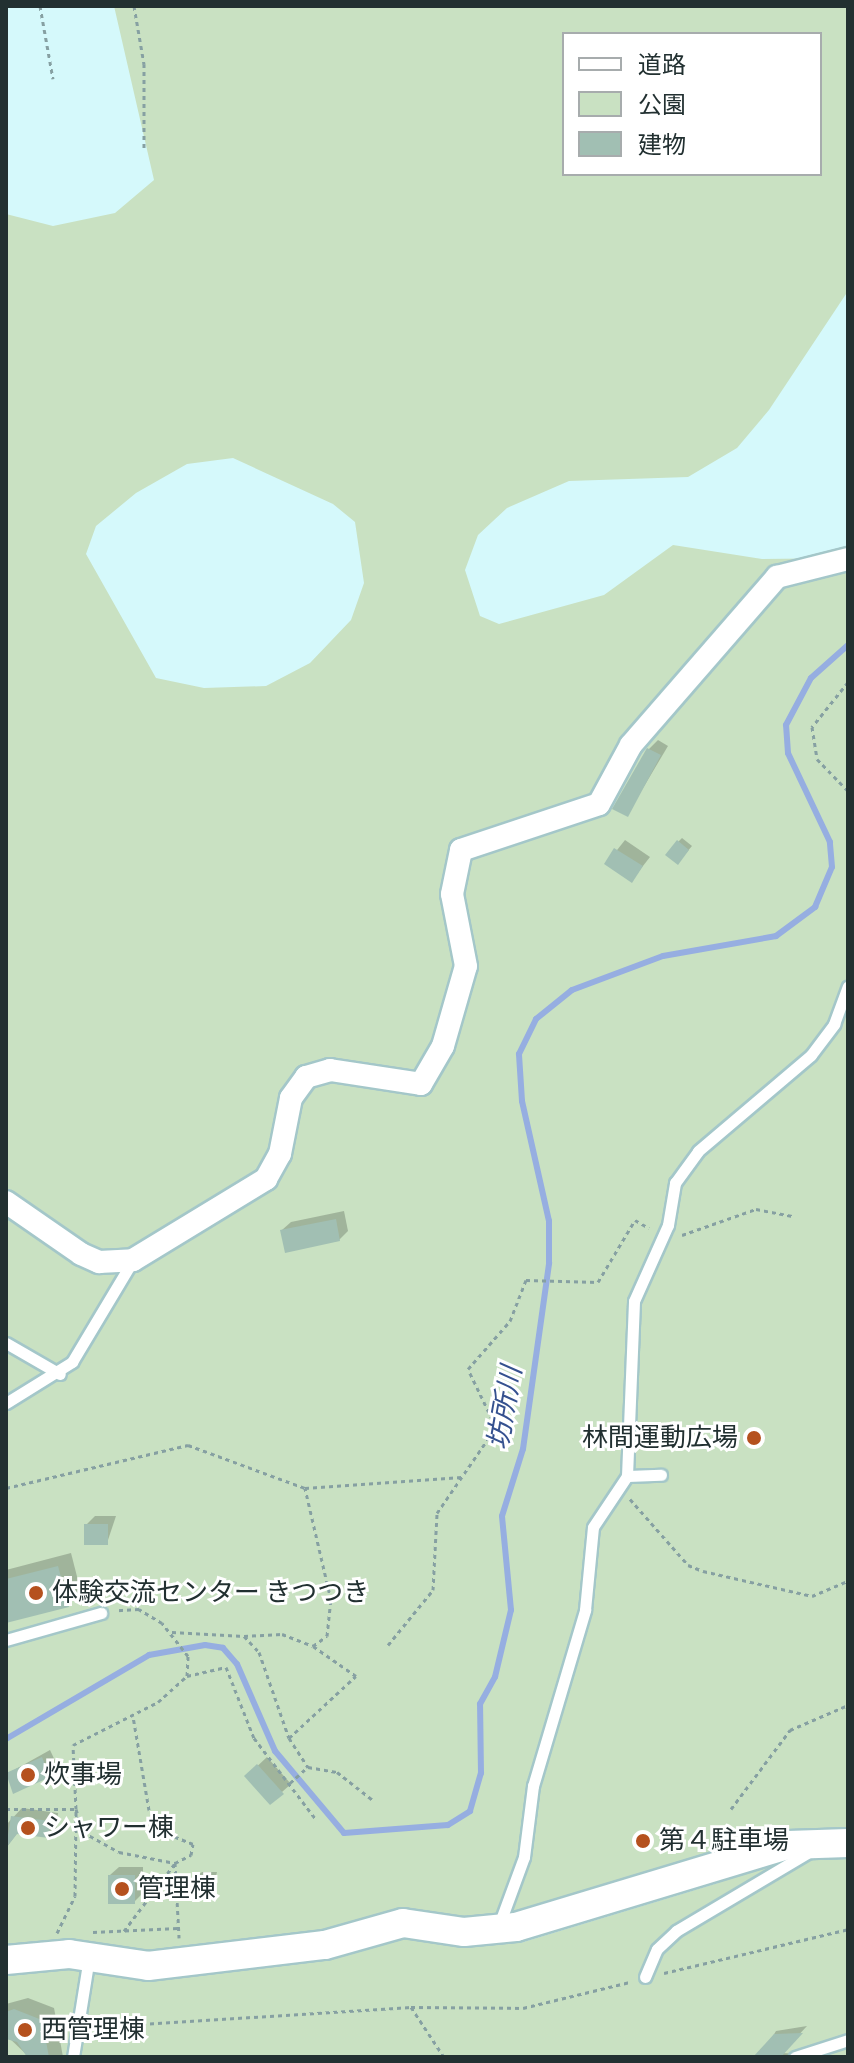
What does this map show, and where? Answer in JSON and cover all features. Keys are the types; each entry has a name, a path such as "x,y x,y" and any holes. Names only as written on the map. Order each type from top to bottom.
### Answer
{"street":[{"path":"6,1202 81,1254 133,1260 266,1179 280,1154 291,1098 306,1077 330,1070 406,1084 431,1075 466,966 452,894 461,850 599,804 631,745 777,577 848,559"},
{"path":"6,1960 89,1956 148,1966 325,1945 403,1923 498,1928 788,1845 835,1844"}],"lane":[{"path":"498,1928 524,1857 533,1786 585,1610 593,1527 623,1481 634,1301 664,1236 681,1171 811,1055 834,1024 848,986"},
{"path":"6,1403 60,1374 133,1260"},
{"path":"6,1343 60,1374"},
{"path":"623,1481 661,1475"},
{"path":"6,1640 101,1613"},
{"path":"645,1977 657,1949 676,1931 835,1844"},
{"path":"73,2057 89,1956"},
{"path":"795,2057 848,2040"}],"path":[{"path":"40,6 53,79"},
{"path":"134,6 144,64 144,148"},
{"path":"848,682 812,727 817,759 848,791"},
{"path":"388,1645 433,1590 437,1513 496,1427 468,1369 510,1321 526,1280 598,1282 635,1220 664,1236 756,1209 792,1216"},
{"path":"6,1488 188,1445 305,1488 462,1477"},
{"path":"623,1481 688,1565 812,1596 848,1581"},
{"path":"305,1488 331,1600 327,1636 313,1646"},
{"path":"101,1613 139,1609 172,1632 188,1656 187,1676"},
{"path":"172,1632 244,1636 282,1634 313,1646 356,1676 289,1738"},
{"path":"244,1636 259,1652 289,1738 308,1767 337,1772 374,1801"},
{"path":"57,1933 75,1896 73,1745 133,1716 187,1676 226,1667 254,1738 315,1818"},
{"path":"731,1809 790,1730 848,1705"},
{"path":"124,1931 175,1863 191,1855 193,1844 161,1831 149,1810 133,1716"},
{"path":"289,1784 308,1767"},
{"path":"6,1809 76,1809"},
{"path":"76,1809 83,1832 119,1852 175,1863"},
{"path":"175,1863 181,1962"},
{"path":"78,2028 411,2007 444,2057"}],"green space":[{"path":"114,6 848,6 848,291 769,410 737,448 688,477 569,481 507,508 478,535 465,570 480,616 499,624 604,595 673,545 762,559 848,558 848,2057 6,2057 6,214 53,226 115,213 154,180","holes":["233,458 333,504 355,522 364,583 351,620 310,663 266,686 204,688 156,678 86,554 96,526 136,493 187,464","715,1850 723,1870 718,1883 520,1943 503,1924"]}],"building":[{"path":"647,748 661,755 628,817 612,809"},
{"path":"677,840 689,850 678,865 665,855"},
{"path":"614,848 643,866 632,883 604,864"},
{"path":"336,1219 340,1241 285,1253 280,1230"},
{"path":"84,1524 108,1524 108,1545 84,1545"},
{"name":"体験交流センター きつつき","path":"58,1566 69,1607 6,1623 6,1579"},
{"name":"炊事場","path":"42,1757 50,1777 13,1794 6,1773"},
{"path":"257,1764 284,1794 270,1805 244,1776"},
{"name":"シャワー棟","path":"11,1816 50,1821 49,1838 17,1834 6,1848"},
{"name":"管理棟","path":"108,1875 135,1875 135,1904 108,1904"},
{"path":"196,1875 214,1875 213,1890 196,1890"},
{"name":"西管理棟","path":"14,2009 42,2020 49,2057 27,2057 17,2042 6,2039 6,2012"},
{"path":"803,2033 781,2057 753,2057 774,2034"}],"waterway":[{"name":"坊所川","path":"6,1739 149,1655 205,1645 223,1648 237,1664 275,1751 344,1833 448,1825 470,1811 481,1773 480,1704 495,1677 511,1610 502,1516 523,1449 549,1263 549,1221 522,1101 519,1054 536,1019 572,990 663,956 776,936 815,907 832,867 830,842 788,753 786,725 811,678 848,645"}],"place":[{"name":"林間運動広場","path":"754,1438"},
{"name":"体験交流センター きつつき","path":"36,1593"},
{"name":"炊事場","path":"28,1775"},
{"name":"シャワー棟","path":"28,1828"},
{"name":"第４駐車場","path":"643,1841"},
{"name":"管理棟","path":"122,1889"},
{"name":"西管理棟","path":"25,2030"}]}
